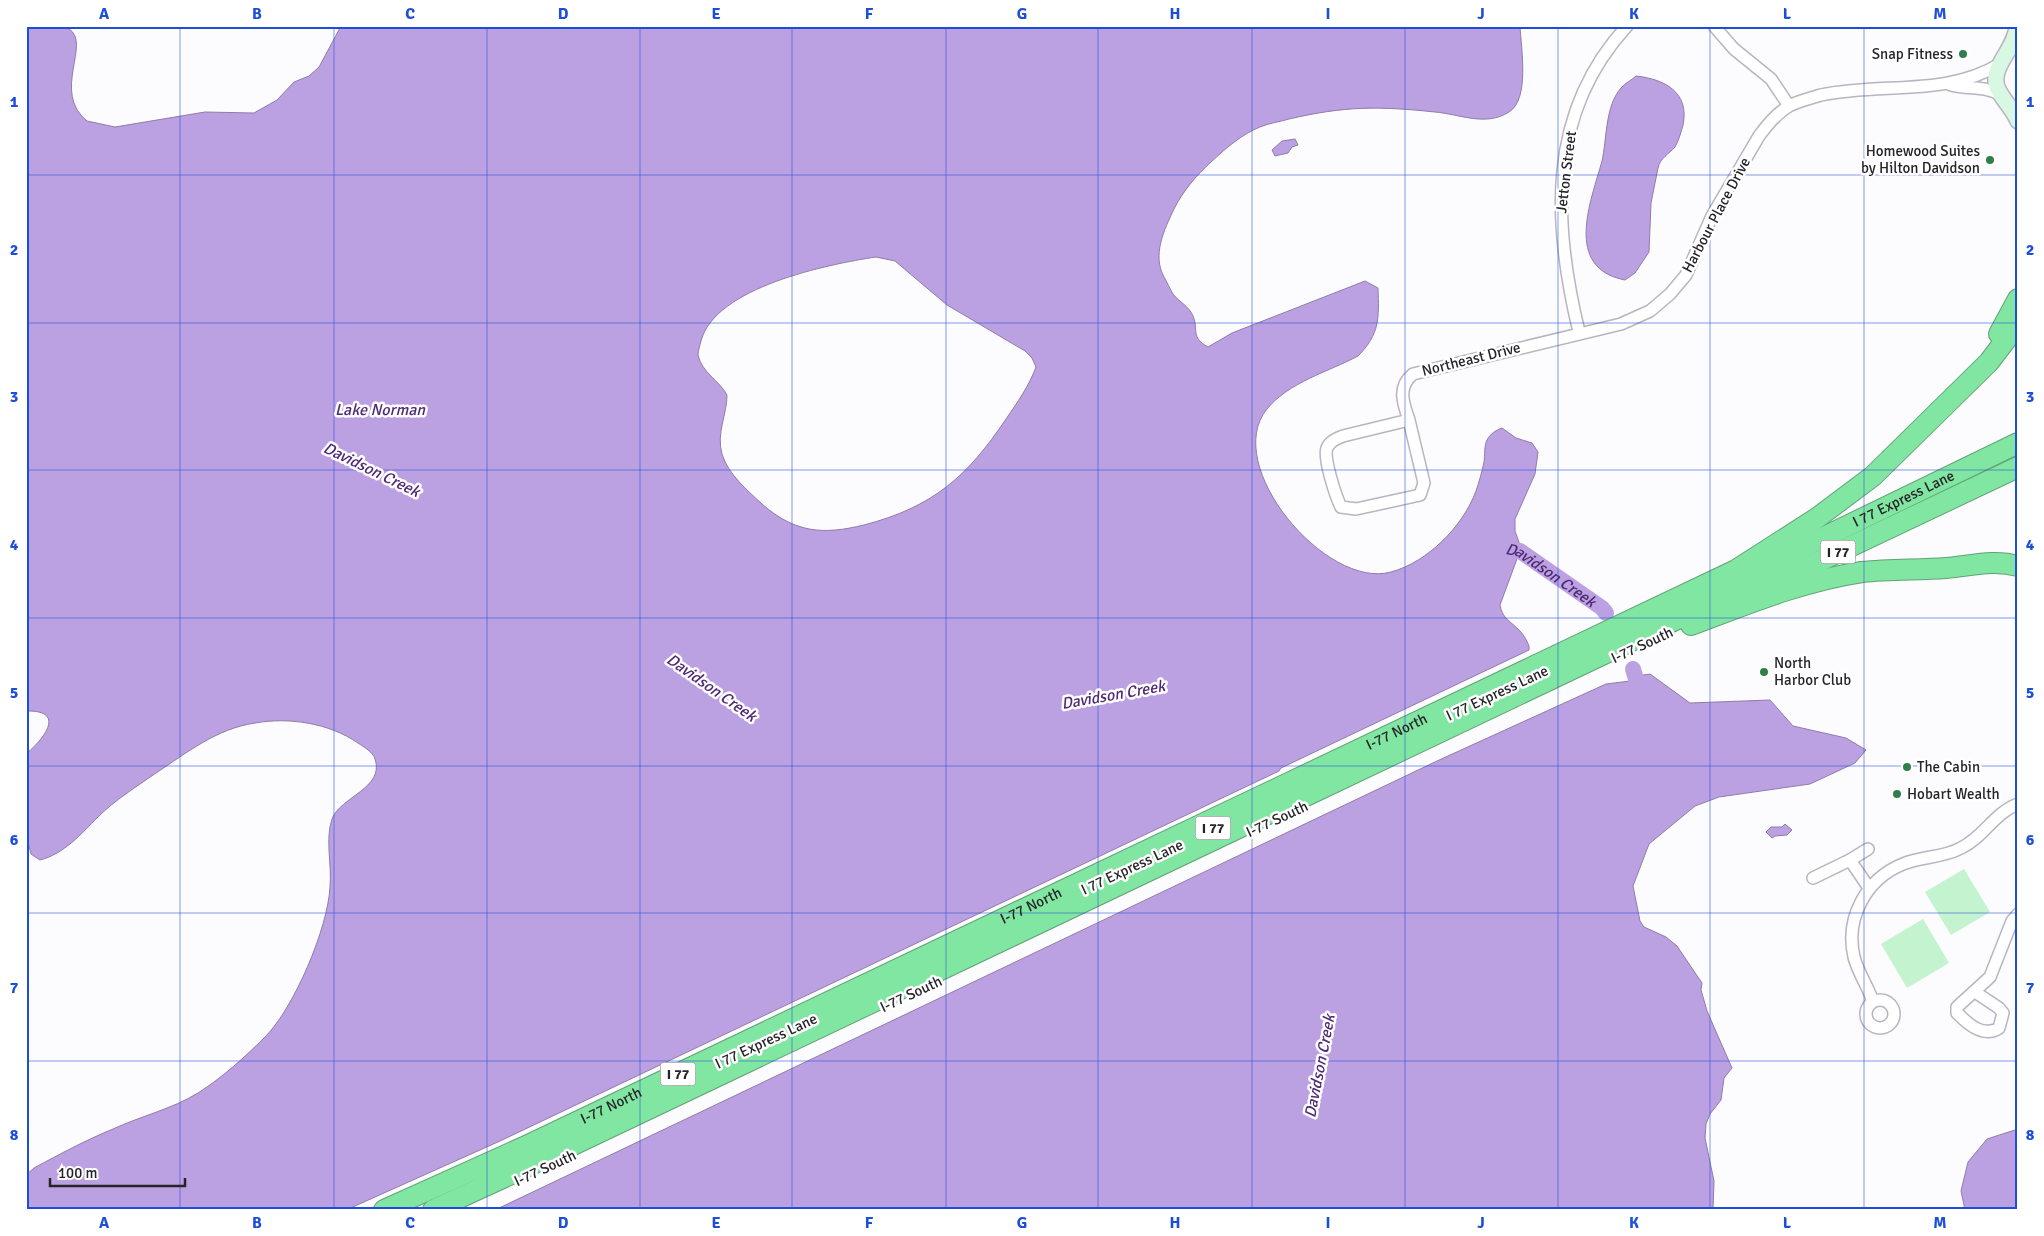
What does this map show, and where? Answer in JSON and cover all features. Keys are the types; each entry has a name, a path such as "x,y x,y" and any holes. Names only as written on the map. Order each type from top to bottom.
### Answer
{"highway":[{"path":"1924,424 1994,340 2013,311 2018,299"},
{"path":"1736,570 1853,492 1885,464 1989,362 2018,324"},
{"name":"I 77","path":"1736,570 2018,434"},
{"name":"I 77 Express Lane","path":"406,1210 530,1154 2018,443"},
{"name":"I 77 Express Lane","path":"432,1210 535,1164 2018,457"},
{"name":"I-77 South","path":"454,1210 2018,466"},
{"path":"1658,638 1777,593 1840,576 1872,571 1954,568 1992,562 2018,566"},
{"name":"I-77 North","path":"384,1210 535,1142 1736,570"}],"main road":[{"path":"2017,26 2014,43 1996,79 2018,121"}],"street":[{"name":"Jetton Street","path":"1579,332 1567,280 1562,240 1562,193 1567,147 1577,105 1588,79 1614,41 1627,26"},
{"path":"1714,26 1734,49 1771,79 1788,106"},
{"path":"1949,84 1980,76 2008,58"},
{"name":"Harbour Place Drive","path":"1579,332 1621,324 1650,311 1670,294 1686,276 1712,216 1759,136 1767,125 1788,106 1839,91 1949,84"},
{"path":"1949,84 1963,88 1982,87 2009,101"},
{"name":"Northeast Drive","path":"1409,420 1343,436 1334,440 1328,446 1327,461 1341,507 1356,509 1420,495 1424,483 1402,390 1405,380 1413,374 1579,332"},
{"path":"1873,1002 1868,987 1856,965 1852,945 1855,915 1869,888 1886,873 1904,864 1947,854 1963,848 1979,836 2000,814 2018,804"},
{"path":"1813,878 1868,849"},
{"path":"1850,860 1869,888"},
{"path":"1975,992 1990,977 2012,921 2018,914"}],"green space":[{"path":"1964,869 1990,912 1951,935 1925,892"},
{"path":"1923,919 1949,963 1907,988 1881,944"}],"water":[{"name":"Lake Norman","path":"54,25 69,29 75,36 76,45 72,96 77,109 87,121 115,127 205,112 254,113 277,100 294,82 309,76 319,67 341,26 1520,26 1522,85 1516,105 1509,112 1491,119 1482,119 1415,110 1345,109 1309,115 1260,127 1240,138 1222,152 1200,173 1186,190 1174,209 1163,234 1159,260 1164,277 1172,292 1191,313 1195,321 1199,340 1208,347 1232,333 1365,281 1378,288 1377,325 1371,340 1365,348 1358,356 1310,378 1286,392 1267,409 1256,433 1258,461 1269,490 1287,518 1311,543 1338,562 1365,572 1391,572 1418,560 1442,541 1453,529 1470,504 1476,491 1484,462 1486,442 1491,434 1502,428 1516,438 1532,443 1538,452 1535,474 1515,519 1515,531 1521,548 1500,605 1505,617 1524,636 1529,650 1281,768 1279,771 500,1141 346,1210 26,1210 26,1175 34,1168 63,1152 124,1124 188,1099 242,1059 276,1024 298,988 323,924 330,887 329,835 332,819 344,804 368,785 374,778 376,769 374,756 368,750 347,736 322,726 295,721 268,721 241,726 203,742 179,757 111,805 64,848 40,860 31,854 26,834 26,754 45,734 49,720 46,715 39,712 26,711 26,26","holes":["876,257 895,261 947,305 1025,351 1032,358 1036,367 1018,401 977,458 946,487 929,499 888,518 864,525 835,530 810,529 798,526 774,514 762,504 739,481 725,461 720,446 720,439 727,395 700,361 698,355 701,341 711,322 728,306 776,281 804,272 856,260"]},
{"path":"1636,76 1656,80 1673,89 1683,104 1684,114 1680,136 1675,147 1663,159 1658,168 1651,203 1649,252 1635,273 1625,280 1606,273 1594,262 1588,248 1586,231 1592,195 1602,161 1609,113 1621,88"},
{"path":"1295,139 1298,145 1292,147 1288,153 1275,156 1272,150 1282,141"},
{"path":"1650,674 1690,703 1770,700 1793,726 1846,738 1866,750 1855,763 1810,784 1719,797 1695,806 1649,844 1633,886 1640,921 1644,927 1666,937 1677,946 1702,983 1701,990 1707,1011 1732,1068 1724,1078 1721,1100 1710,1114 1706,1124 1705,1138 1714,1181 1713,1210 495,1210 1437,761 1606,684 1630,681 1637,676"},
{"path":"1785,824 1792,830 1787,835 1772,838 1766,832 1771,827 1782,827"},
{"path":"2018,1129 2018,1210 1965,1210 1961,1191 1968,1162 1987,1139"}],"waterway":[{"name":"Davidson Creek","path":"1500,546 1520,551 1602,608 1606,613"},
{"name":"Davidson Creek","path":"1628,693 1638,686 1633,669"}],"place":[{"name":"Snap Fitness","path":"1963,54"},
{"name":"Homewood Suites by Hilton Davidson","path":"1990,160"},
{"name":"North Harbor Club","path":"1764,672"},
{"name":"The Cabin","path":"1907,767"},
{"name":"Hobart Wealth","path":"1897,794"}]}
